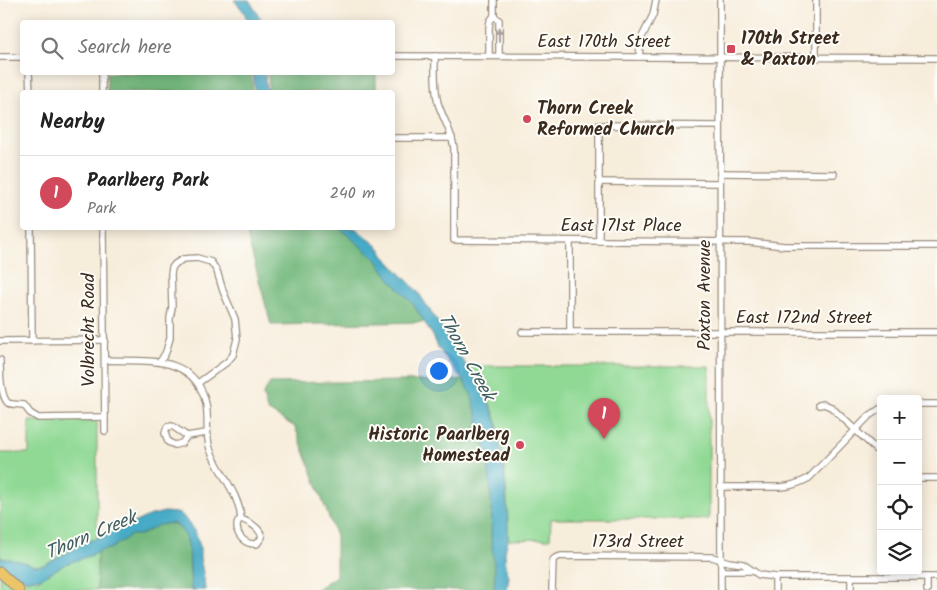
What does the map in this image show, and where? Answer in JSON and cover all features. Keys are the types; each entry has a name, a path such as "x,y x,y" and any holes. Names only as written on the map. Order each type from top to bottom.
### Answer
{"highway":[{"path":"0,572 19,590"}],"street":[{"path":"489,56 489,28 490,21 494,16 494,0"},
{"path":"639,57 642,39 653,15 656,0"},
{"name":"Paxton Avenue","path":"720,0 721,590"},
{"path":"816,0 816,58"},
{"path":"494,16 498,20 499,56"},
{"name":"East 170th Street","path":"395,56 937,58"},
{"path":"395,138 452,138 440,110 436,94 435,56"},
{"path":"0,57 20,57"},
{"path":"29,75 30,90"},
{"path":"102,75 102,90"},
{"path":"600,242 599,125 719,126"},
{"name":"East 171st Place","path":"452,138 454,148 454,240 757,242 784,246 937,246"},
{"path":"720,173 834,174"},
{"path":"599,182 720,183"},
{"path":"31,230 32,341"},
{"name":"Volbrecht Road","path":"103,230 105,432"},
{"path":"570,241 570,332"},
{"path":"160,362 166,352 170,338 172,268 178,261 183,259 197,258 205,260 214,266 236,326 237,339 233,355 198,383"},
{"name":"East 172nd Street","path":"522,332 937,332"},
{"path":"0,341 105,340"},
{"path":"0,360 1,391 6,402 24,405 30,413 38,418 105,417"},
{"path":"105,360 160,362 182,368 192,375 198,383 206,406 206,434 212,455 236,495 241,519 237,526 237,531 243,541 253,544 261,541 261,533 258,529 241,519"},
{"path":"819,404 831,407 877,450"},
{"path":"922,404 937,404"},
{"path":"721,487 781,487 791,486 803,481 809,478 877,409"},
{"path":"187,436 206,434"},
{"path":"922,478 937,478"},
{"name":"173rd Street","path":"552,590 552,564 555,558 562,556 712,557 743,564 752,571"},
{"path":"721,571 752,571 759,575 774,577 937,576"},
{"path":"774,577 775,590"},
{"path":"851,577 851,590"},
{"path":"927,577 927,590"}],"green space":[{"path":"107,75 251,75 253,90 107,90"},
{"path":"268,75 376,75 376,90 269,90"},
{"path":"246,230 347,230 413,296 429,322 271,325"},
{"path":"466,366 709,366 709,519 551,519 550,539 508,540 505,471 500,435 491,405"},
{"path":"471,380 485,406 498,590 315,590 336,576 336,536 295,427 267,410 263,394 270,383"},
{"path":"97,420 97,547 35,569 23,565 37,581 60,564 97,549 98,590 0,590 0,453 29,453 29,421"},
{"path":"159,522 177,526 186,536 194,590 97,590 97,549"}],"water":[{"path":"234,0 249,0 261,20 247,20 244,12"},
{"path":"253,75 266,75 268,90 255,90"},
{"path":"341,230 358,230 380,248 386,258 418,292 481,388 491,407 497,423 505,480 508,520 508,540 505,552 509,577 507,590 494,590 495,573 491,538 492,511 488,459 472,396 439,349 413,304 389,278 376,259"},
{"path":"164,512 178,513 183,516 195,532 200,546 205,590 191,590 188,543 183,532 172,523 159,525 140,535 131,535 110,549 102,550 66,564 41,578 27,580 0,571 0,557 35,566 44,565 88,541 96,539 102,533 123,528 148,516"}],"place":[{"name":"170th Street & Paxton","path":"731,49"},
{"name":"Thorn Creek Reformed Church","path":"527,119"},
{"name":"Paarlberg Park","path":"604,439"},
{"name":"Historic Paarlberg Homestead","path":"520,445"}],"water label":[{"name":"Thorn Creek","path":"466,357"},
{"name":"Thorn Creek","path":"91,536"}]}
